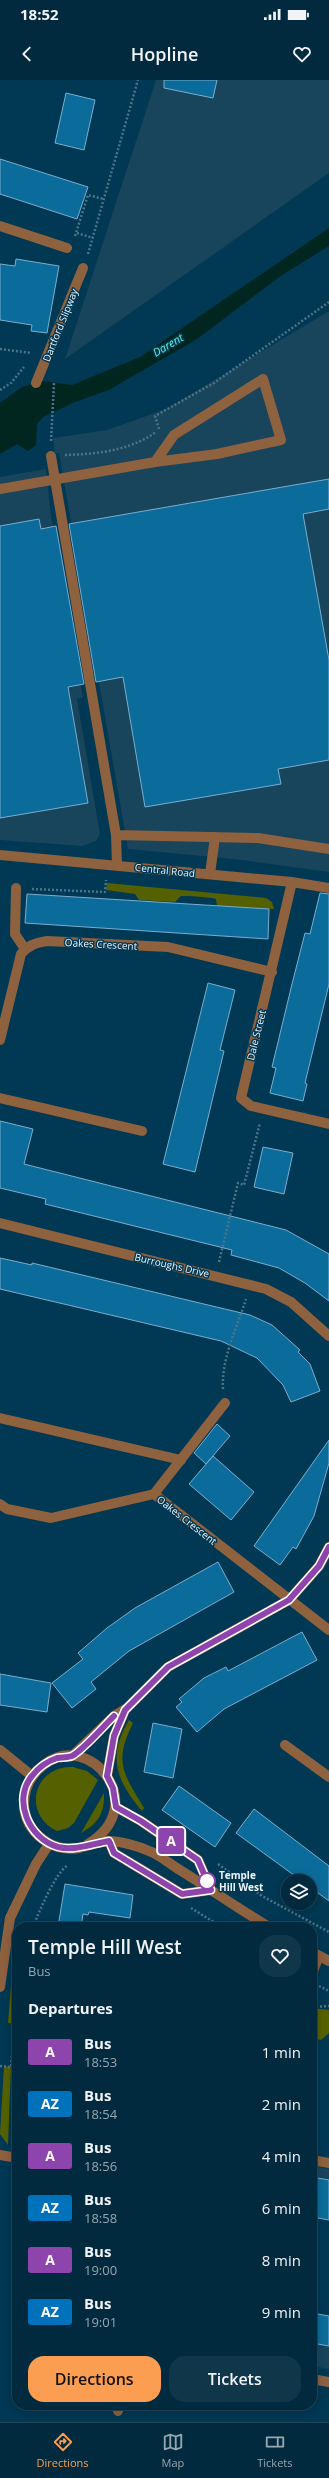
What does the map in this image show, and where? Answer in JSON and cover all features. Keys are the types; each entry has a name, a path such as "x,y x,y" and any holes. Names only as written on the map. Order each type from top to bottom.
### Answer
{"street":[{"path":"0,226 67,248"},
{"name":"Dartford Slipway","path":"36,383 84,268"},
{"path":"0,489 155,462 217,454 281,440 263,379 174,435 155,462"},
{"path":"51,456 116,835 117,865"},
{"path":"116,835 258,838 329,849"},
{"path":"210,874 215,837"},
{"name":"Central Road","path":"0,855 292,882 329,888"},
{"name":"Dale Street","path":"292,882 272,972 241,1098 251,1106 329,1124"},
{"path":"0,1040 18,963 25,949 15,934 16,888"},
{"name":"Oakes Crescent","path":"25,949 37,943 47,941 168,947 272,972"},
{"path":"0,1098 142,1131"},
{"name":"Burroughs Drive","path":"0,1223 266,1289 291,1302 329,1336"},
{"path":"154,1494 225,1403"},
{"path":"0,1418 181,1460"},
{"name":"Oakes Crescent","path":"0,1504 8,1509 51,1518 154,1494 329,1630"},
{"path":"72,1756 114,1716 125,1710 168,1667 289,1600 319,1566 329,1547"},
{"path":"107,1776 114,1736 125,1710"},
{"path":"285,1745 329,1777"},
{"path":"0,1750 32,1776"},
{"path":"88,1844 99,1838 109,1825 116,1807 113,1788 107,1776 93,1763 72,1756 57,1758 46,1763 32,1776 24,1797 24,1812 30,1826 39,1837 49,1844 67,1848 109,1841 150,1851 261,1922"},
{"path":"116,1807 141,1821 198,1860 211,1890"},
{"path":"109,1841 114,1853 182,1894 211,1890"},
{"path":"0,1987 10,1918 36,1864 49,1844"},
{"path":"317,1955 329,1961"},
{"path":"0,2155 12,2157"},
{"path":"317,2161 329,2163"},
{"path":"317,2380 329,2382"}],"path":[{"path":"84,268 138,80"},
{"path":"93,238 77,233 88,195 104,199"},
{"path":"52,410 51,456 104,453 144,440 159,430 155,416 214,383 329,302"},
{"path":"0,349 36,354 31,360"},
{"path":"0,390 11,383 26,366"},
{"path":"16,888 105,892 106,880"},
{"path":"222,1248 238,1183 244,1185 263,1109"},
{"path":"222,1377 241,1312"},
{"path":"212,1860 262,1896 310,1922"},
{"path":"36,1922 64,1868 75,1861"},
{"path":"317,1926 329,1932"},
{"path":"325,1988 329,1991"},
{"path":"317,2007 329,2006"},
{"path":"0,2066 11,2067 12,2056"}],"shaded area":[{"path":"156,80 329,80 329,173 65,359"},
{"path":"329,311 329,872 234,859 128,849 59,453 55,453 53,438 107,430 166,409"},
{"path":"46,469 51,516 83,698 77,699 100,834 96,841 82,846 0,840 0,477"},
{"path":"317,2167 329,2169 329,2216 317,2214"},
{"path":"317,2317 329,2320 329,2369 317,2367"}],"green space":[{"path":"107,883 266,898 272,902 274,909 217,906 216,899 199,897 181,896 175,902 139,900 135,894 106,890"},
{"path":"129,1720 133,1723 123,1748 122,1759 126,1777 144,1808 142,1811 126,1789 118,1768 118,1745"},
{"path":"73,1767 87,1771 98,1780 74,1823 68,1828 57,1831 46,1823 39,1814 36,1803 37,1792 41,1782 49,1774 60,1768"},
{"path":"104,1793 102,1812 92,1826 81,1833"},
{"path":"12,1980 12,2024 8,2023"},
{"path":"317,2009 329,2010 329,2033 321,2040 317,2039"},
{"path":"4,2066 11,2067 8,2145 0,2134"}],"water":[{"name":"Darent","path":"329,228 329,246 282,275 197,339 109,390 75,402 43,417 37,424 36,445 28,451 17,444 0,454 0,403 22,387 42,381 72,385 140,357"}],"building":[{"path":"164,80 217,80 213,98 164,88"},
{"path":"66,93 95,100 84,150 55,143"},
{"path":"0,159 88,187 77,219 0,194"},
{"path":"16,259 59,266 47,333 31,331 32,325 0,320 0,264 15,266"},
{"path":"329,479 329,509 303,514 329,660 329,760 278,769 281,784 145,807 123,677 96,682 69,524"},
{"path":"39,519 41,529 56,526 84,684 68,687 88,803 0,818 0,526"},
{"path":"320,893 329,894 329,984 305,1083 307,1084 303,1101 270,1093 276,1068 272,1067 305,933 310,934"},
{"path":"27,894 269,909 268,939 25,923"},
{"path":"208,983 235,990 220,1050 224,1051 195,1172 163,1164"},
{"path":"0,1121 33,1129 24,1164 286,1230 329,1254 329,1301 305,1283 279,1268 231,1255 232,1250 45,1204 46,1199 0,1188"},
{"path":"263,1147 293,1153 284,1194 254,1187"},
{"path":"0,1258 32,1265 32,1263 250,1315 272,1325 300,1350 298,1352 310,1364 320,1391 291,1402 283,1385 257,1358 221,1341 0,1289"},
{"path":"217,1424 230,1436 206,1464 194,1453"},
{"path":"329,1440 329,1463 314,1516 296,1549 293,1547 280,1565 254,1546"},
{"path":"213,1456 254,1492 231,1520 189,1484"},
{"path":"218,1562 234,1592 129,1651 91,1682 96,1689 72,1708 52,1683 83,1659 78,1653 107,1628 135,1608"},
{"path":"302,1632 317,1660 224,1709 197,1732 176,1707 182,1702 179,1699 204,1678 226,1667 228,1671"},
{"path":"0,1674 51,1683 47,1712 0,1705"},
{"path":"153,1723 182,1729 173,1778 144,1772"},
{"path":"179,1786 231,1823 215,1847 162,1810"},
{"path":"254,1809 329,1866 329,1901 317,1892 317,1874 292,1874 236,1833"},
{"path":"65,1884 133,1895 130,1918 89,1912 88,1915 83,1914 82,1922 59,1922"},
{"path":"317,2178 329,2180 329,2220 317,2218"},
{"path":"317,2314 329,2316 329,2346 317,2344"}],"bus line":[{"name":"A","path":"114,1716 72,1756 57,1758 46,1763 32,1776 24,1797 24,1812 30,1826 39,1837 49,1844 58,1847 78,1848 88,1844 109,1841 114,1853 138,1869 182,1894 211,1890 198,1860 141,1821 116,1807 113,1788 107,1776 114,1736 125,1710 142,1691 168,1667 289,1600 319,1566 329,1547"}],"place":[{"name":"Temple Hill West","path":"207,1881"}]}
